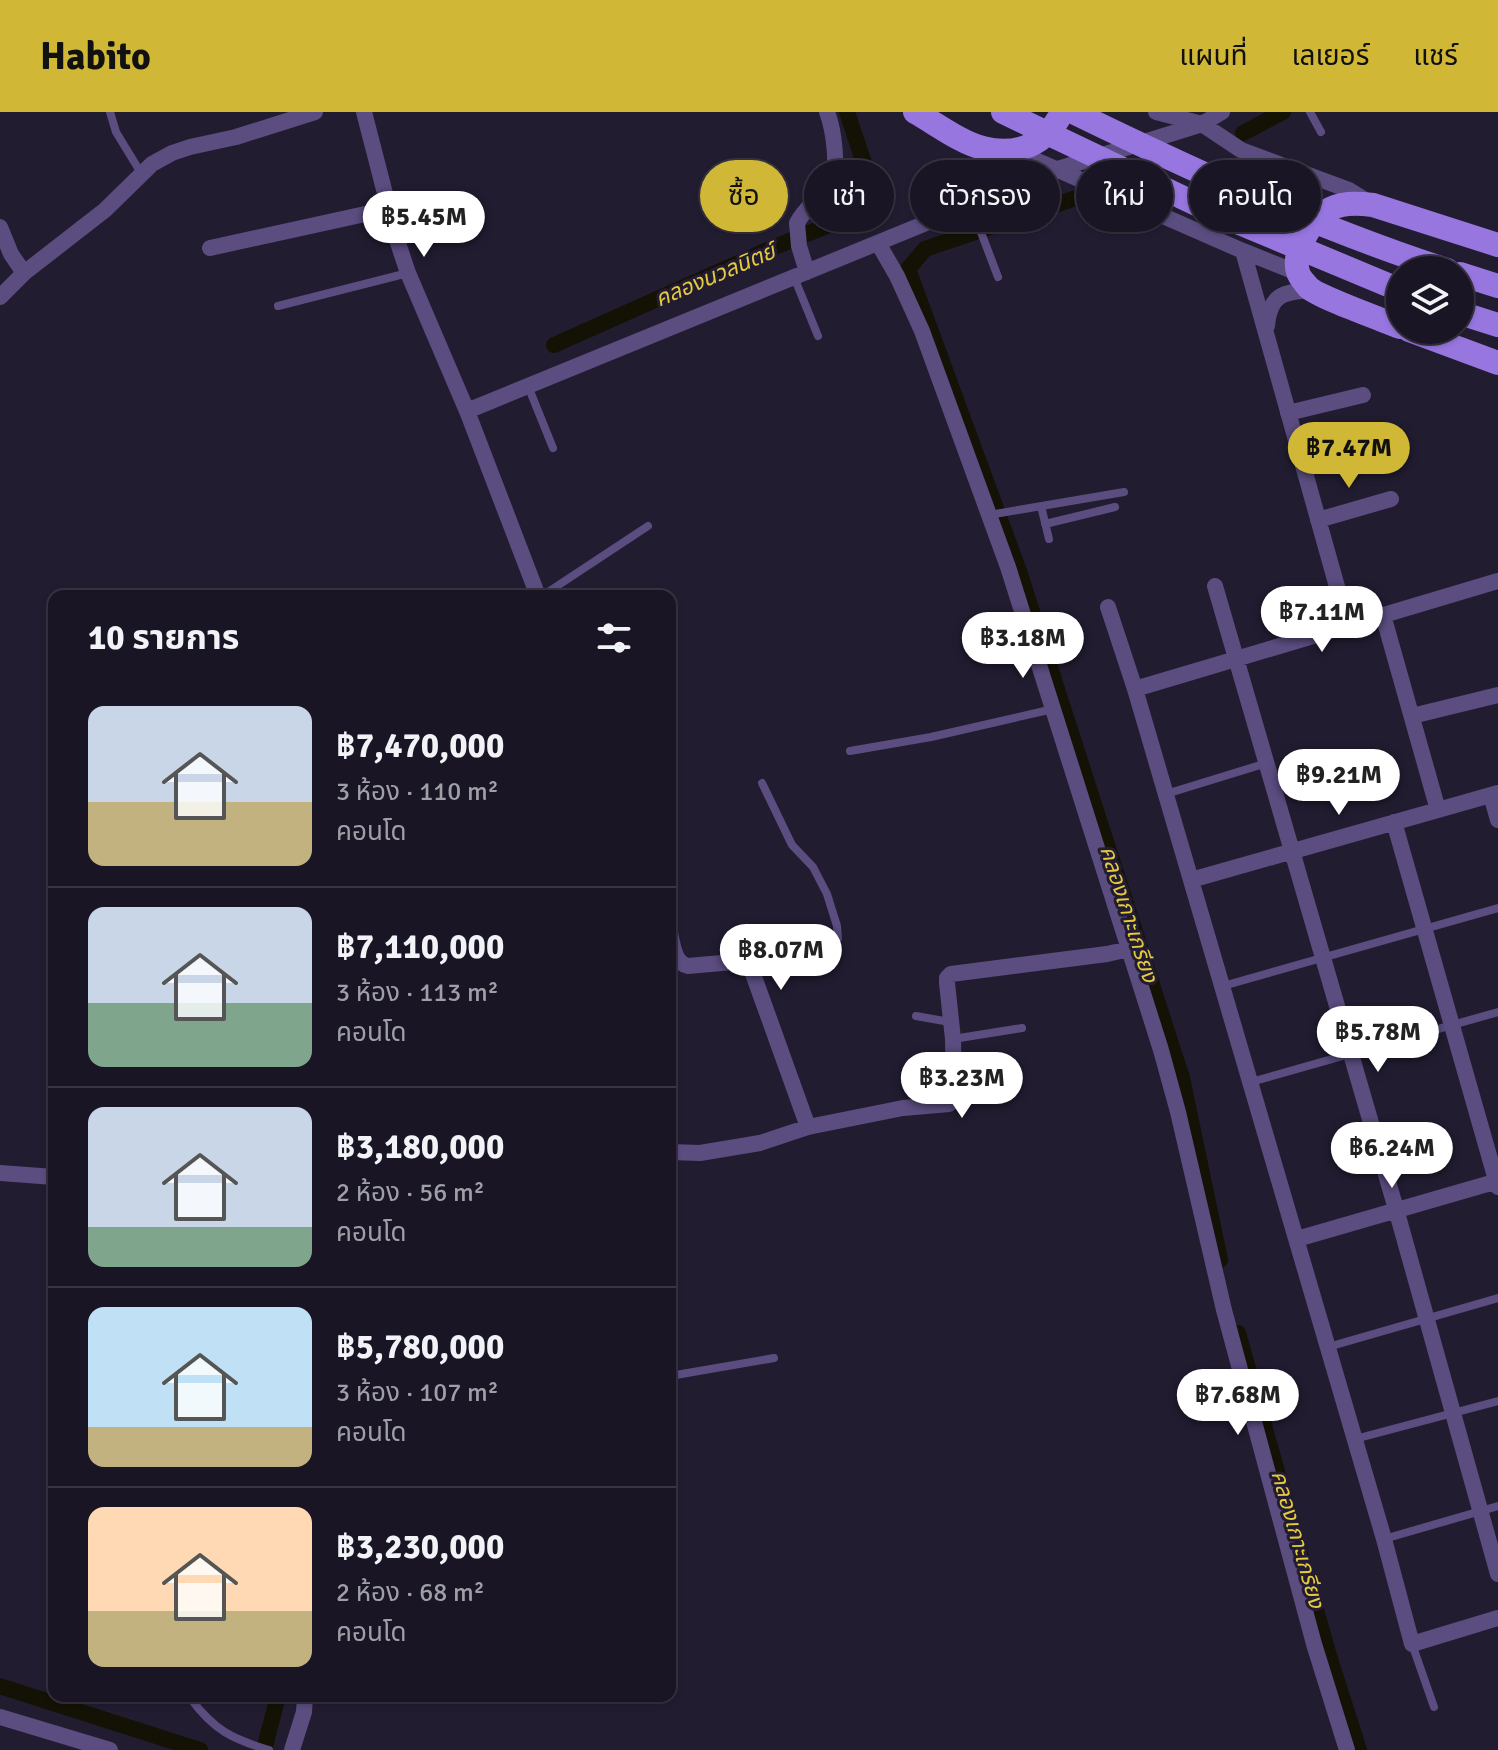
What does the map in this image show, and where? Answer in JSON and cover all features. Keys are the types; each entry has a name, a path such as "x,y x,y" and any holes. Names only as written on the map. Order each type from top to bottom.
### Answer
{"main road":[{"path":"915,112 981,148 1015,151 1031,146 1044,137 1062,112"},
{"path":"1003,112 1213,212 1386,284"},
{"path":"1073,112 1193,170 1403,256"},
{"path":"1386,320 1304,282 1296,259 1300,244 1325,212 1340,205 1373,205 1498,245"},
{"path":"1474,278 1498,286"},
{"path":"1474,317 1498,325"},
{"path":"1447,344 1498,363"}],"street":[{"path":"0,297 24,273 105,210 152,164 190,147 236,137 315,112"},
{"path":"364,112 388,209 408,273 538,590"},
{"path":"801,274 796,228 799,218 831,181 834,172 827,112"},
{"path":"1147,142 1154,124 1154,112 1200,118 1241,150 1349,190 1373,205"},
{"path":"1060,168 1147,142 1200,118 1222,112"},
{"path":"981,148 993,160"},
{"path":"1015,151 1036,160"},
{"path":"1060,170 1243,251 1304,282"},
{"path":"210,248 388,209"},
{"path":"0,227 11,254 24,273"},
{"path":"467,411 910,232"},
{"path":"878,243 922,331 996,514 1008,567 1178,1112 1224,1310 1314,1644 1347,1750"},
{"path":"1243,251 1348,626"},
{"path":"1266,333 1268,310 1276,298 1304,282"},
{"path":"1288,413 1363,395"},
{"path":"1318,520 1391,499"},
{"path":"1135,689 1498,581"},
{"path":"1215,586 1396,1209 1498,1574"},
{"path":"1108,607 1223,986 1412,1644 1498,1618"},
{"path":"1383,615 1438,810"},
{"path":"1412,716 1498,695"},
{"path":"1191,880 1495,794 1498,820"},
{"path":"1297,1239 1497,1183 1394,822"},
{"path":"676,1152 700,1153 760,1143 808,1127 903,1108 949,1104 954,1093 947,978 951,974 1129,949"},
{"path":"676,955 682,965 744,961 752,971 808,1127"},
{"path":"0,1173 48,1177"},
{"path":"292,1750 305,1702"},
{"path":"0,1717 110,1750"}],"lane":[{"path":"110,112 116,132 141,173"},
{"path":"1311,114 1321,132"},
{"path":"981,232 998,277"},
{"path":"278,306 408,273"},
{"path":"801,274 818,336"},
{"path":"528,386 553,448"},
{"path":"996,514 1124,492"},
{"path":"1041,506 1049,539"},
{"path":"1045,524 1115,507"},
{"path":"549,590 648,526"},
{"path":"850,751 931,737 1053,709"},
{"path":"1166,794 1267,763"},
{"path":"744,961 828,947 838,939 827,894 813,867 792,845 762,783"},
{"path":"1223,986 1498,908"},
{"path":"1251,1082 1498,1012"},
{"path":"916,1016 952,1030 1022,1028"},
{"path":"1328,1347 1498,1298"},
{"path":"676,1375 774,1358"},
{"path":"1355,1439 1498,1401"},
{"path":"1384,1539 1498,1506"},
{"path":"1412,1644 1434,1707"},
{"path":"193,1702 218,1729 269,1750"}],"waterway":[{"name":"คลองนวลนิตย์","path":"554,345 772,248 869,209 876,199 847,112"},
{"name":"คลองเกาะเกรียง","path":"1243,133 1283,112"},
{"name":"คลองเกาะเกรียง","path":"1076,198 925,249 908,269 1019,571 1182,1078 1220,1260"},
{"name":"คลองเกาะเกรียง","path":"1238,1333 1329,1656 1359,1750"},
{"path":"0,1686 48,1701"},
{"path":"50,1702 200,1750"},
{"path":"264,1750 276,1702"}]}
